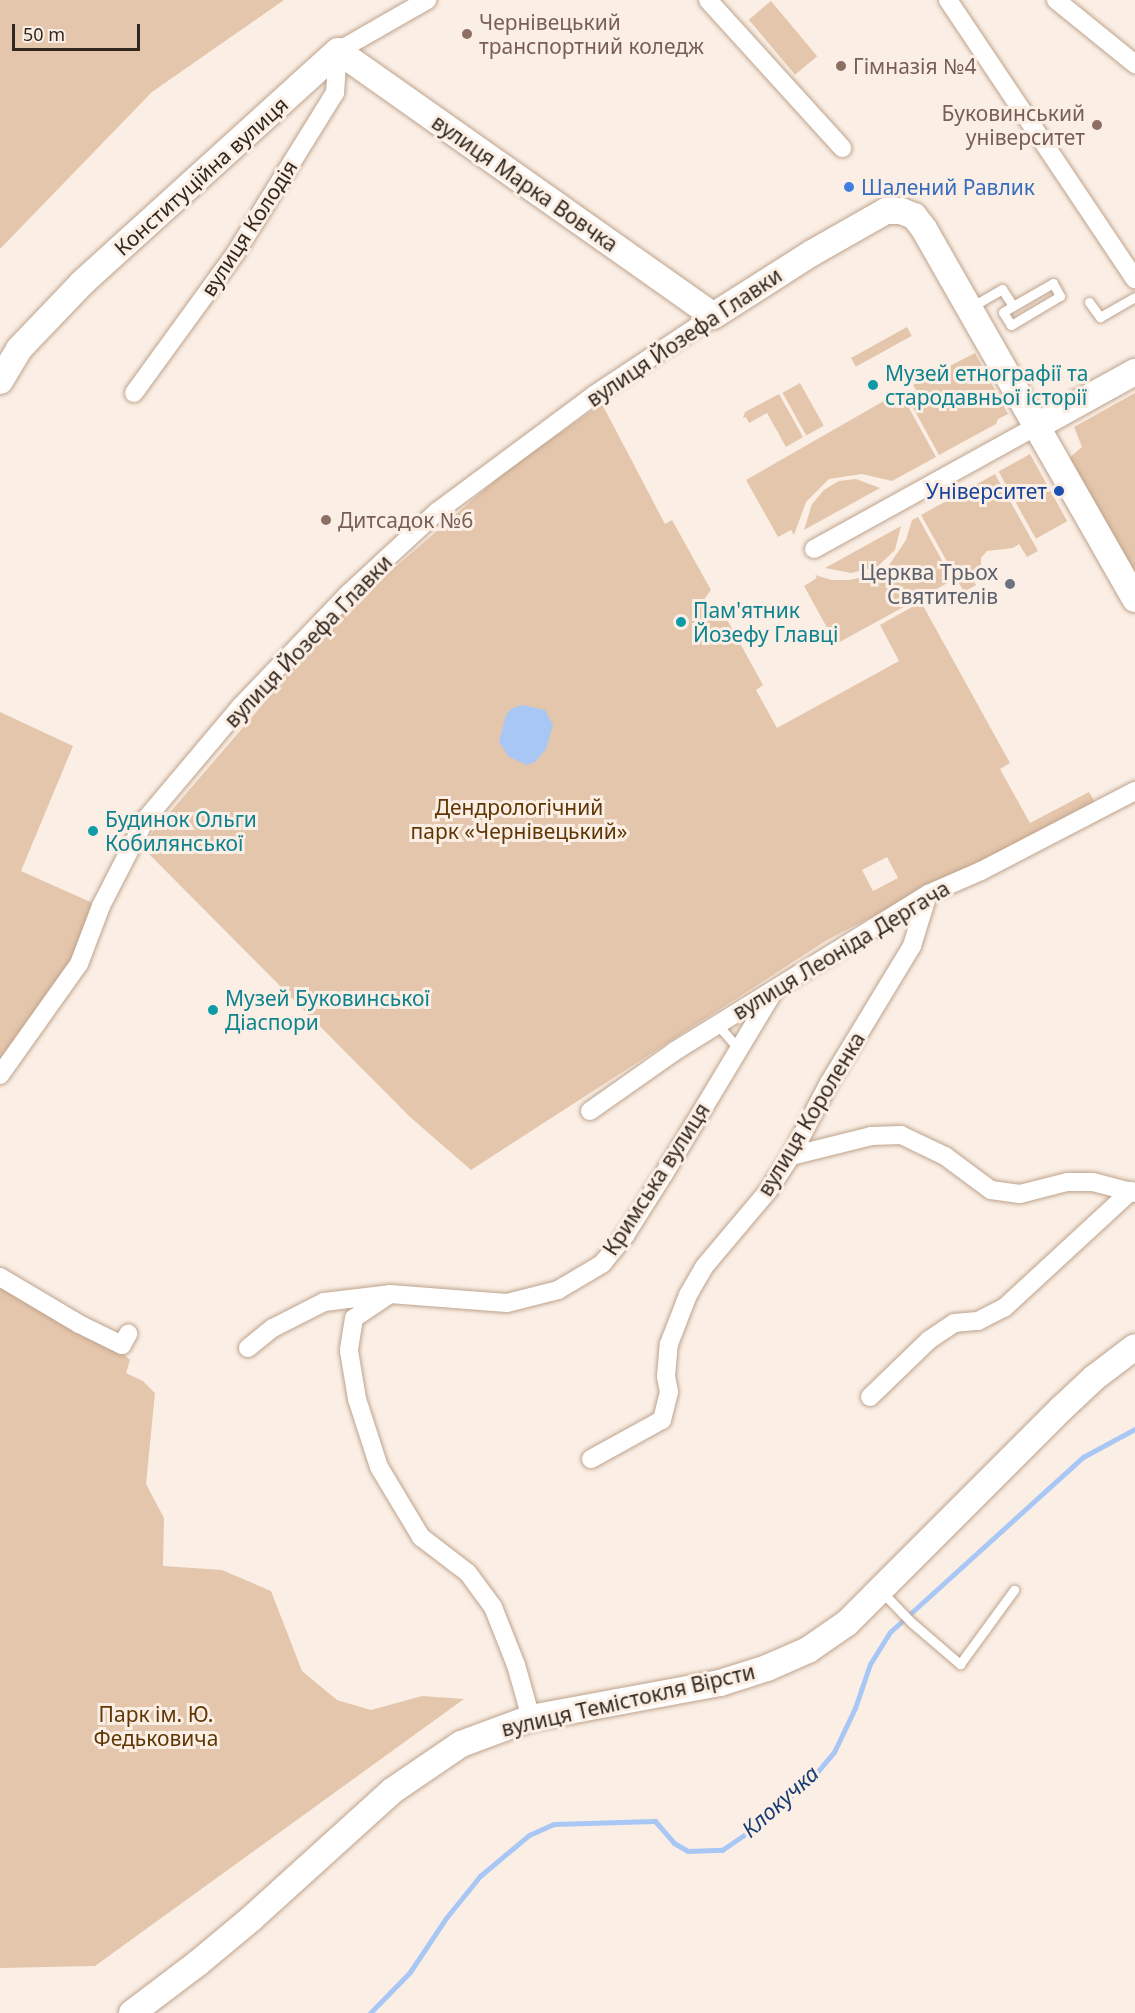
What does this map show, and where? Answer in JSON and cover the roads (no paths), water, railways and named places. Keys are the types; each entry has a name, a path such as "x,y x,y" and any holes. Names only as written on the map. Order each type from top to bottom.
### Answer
{"street":[{"name":"Конституційна вулиця","path":"0,381 19,349 82,283 338,51 427,0"},
{"path":"708,0 842,148"},
{"path":"948,0 1135,279"},
{"path":"1056,0 1135,64"},
{"name":"вулиця Марка Вовчка","path":"338,51 713,316"},
{"name":"вулиця Колодія","path":"134,393 235,254 335,93 338,51"},
{"name":"вулиця Йозефа Главки","path":"0,1075 79,964 101,906 145,820 241,706 348,594 438,511 594,395 812,253 886,211 901,211 914,216 969,308"},
{"path":"969,308 1135,599"},
{"path":"814,549 1135,372"},
{"name":"вулиця Леоніда Дергача","path":"590,1111 633,1079 717,1024 928,894 981,871 1135,791"},
{"name":"вулиця Короленка","path":"591,1459 662,1420 669,1392 666,1376 669,1344 688,1295 704,1267 768,1191 791,1156 829,1083 912,946 928,894"},
{"name":"Кримська вулиця","path":"248,1348 273,1328 324,1302 390,1294 507,1302 558,1290 602,1264 645,1204 775,989"},
{"path":"791,1156 871,1136 902,1135 945,1156 991,1190 1020,1194 1067,1182 1093,1182 1133,1192"},
{"path":"870,1397 929,1340 954,1323 978,1321 1004,1308 1133,1192"},
{"path":"0,1277 79,1324 122,1345 128,1334"},
{"path":"390,1294 354,1318 349,1351 357,1399 380,1467 421,1537 468,1573 494,1607 516,1665 531,1718"},
{"name":"вулиця Темістокля Вірсти","path":"132,2013 243,1926 392,1791 461,1744 531,1718 720,1683 767,1668 808,1650 888,1598 1061,1409 1094,1378 1135,1347"}],"lane":[{"path":"1053,283 1060,296 1011,325 1003,312 1013,306 1053,283"},
{"path":"969,308 1002,289 1013,306"},
{"path":"1089,302 1100,317 1135,297"},
{"path":"717,1024 738,1048"},
{"path":"888,1598 911,1622 960,1664 1014,1590"}],"water":[{"path":"522,705 545,710 553,725 546,749 535,762 527,765 509,757 499,742 506,715 511,709"}],"waterway":[{"name":"Клокучка","path":"370,2013 410,1972 446,1918 480,1876 529,1835 554,1824 655,1821 674,1843 688,1851 722,1850 760,1824 818,1771 834,1752 855,1708 870,1664 890,1632 1083,1457 1135,1429"}],"place":[{"name":"Чернівецький транспортний коледж","path":"467,34"},
{"name":"Гімназія №4","path":"841,66"},
{"name":"Буковинський університет","path":"1097,125"},
{"name":"Шалений Равлик","path":"849,187"},
{"name":"Музей етнографії та стародавньої історії","path":"873,385"},
{"name":"Університет","path":"1059,491"},
{"name":"Дитсадок №6","path":"326,520"},
{"name":"Церква Трьох Святителів","path":"1010,584"},
{"name":"Пам'ятник Йозефу Главці","path":"681,622"},
{"name":"Будинок Ольги Кобилянської","path":"93,831"},
{"name":"Музей Буковинської Діаспори","path":"213,1010"}],"park label":[{"name":"Дендрологічний парк «Чернівецький»","path":"519,819"},
{"name":"Парк ім. Ю. Федьковича","path":"156,1726"}]}
